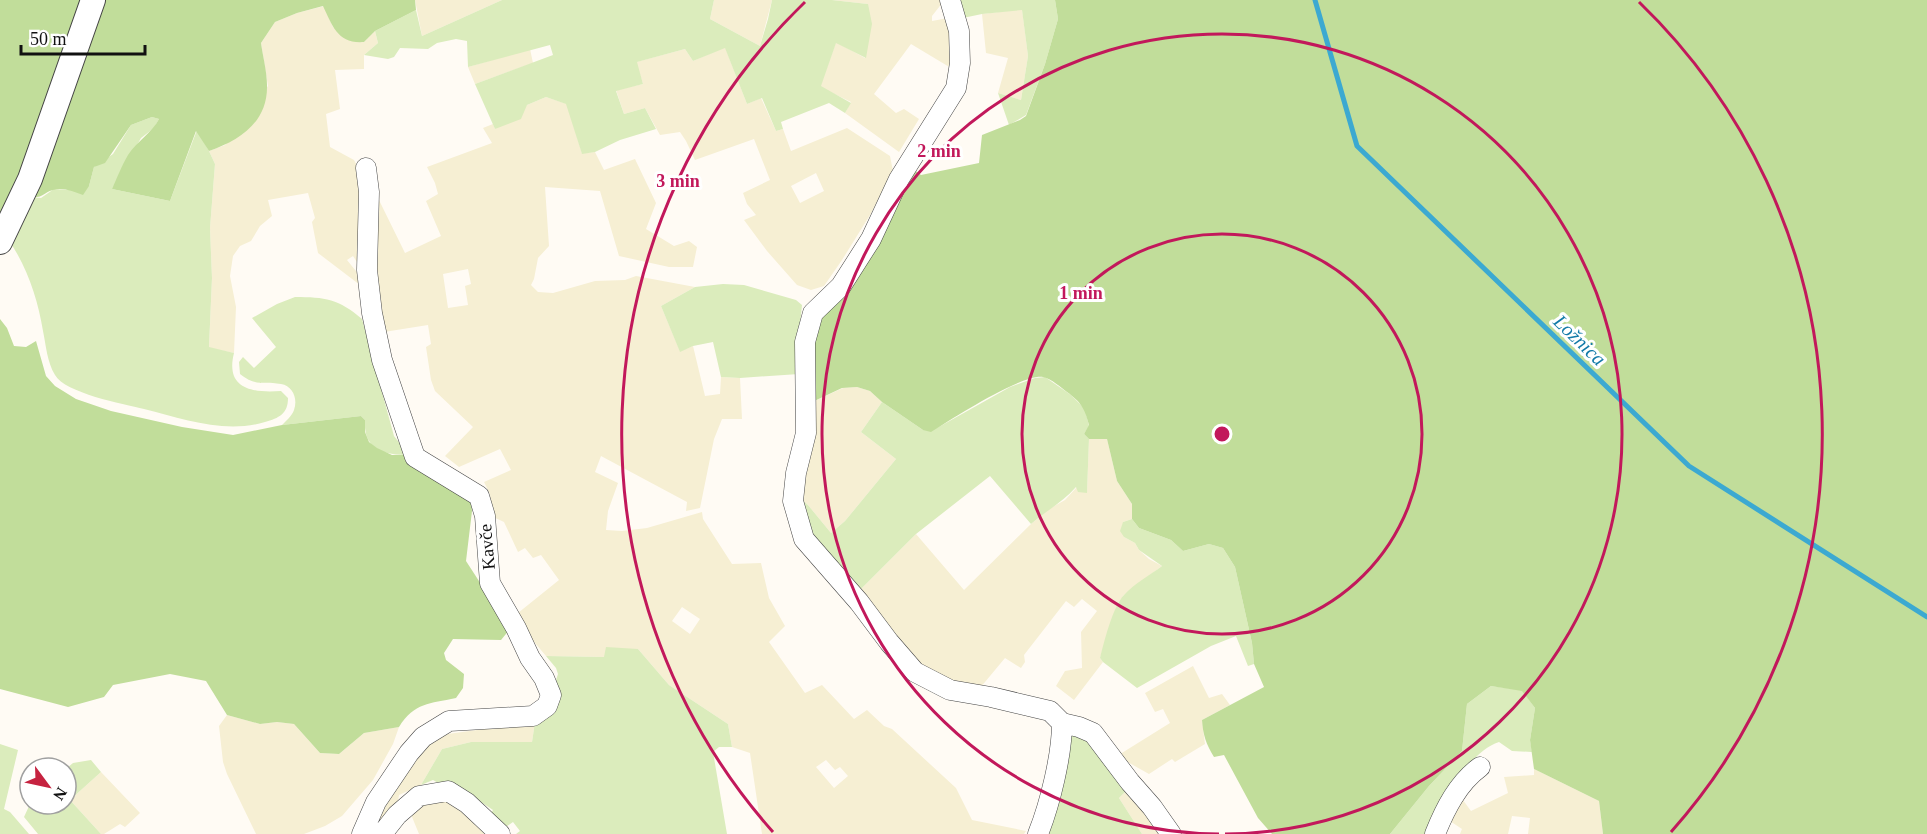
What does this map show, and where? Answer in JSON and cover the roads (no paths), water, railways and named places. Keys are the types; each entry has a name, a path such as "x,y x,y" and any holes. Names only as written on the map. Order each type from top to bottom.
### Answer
{"street":[{"path":"0,242 30,180 93,0"},
{"path":"950,0 959,31 960,63 956,88 899,179 871,239 841,286 813,313 805,342 806,433 796,473 793,501 804,539 859,602 915,672 950,690 1050,711 1062,723 1093,733 1171,834"},
{"name":"Kavče","path":"362,834 376,802 409,753 423,737 449,721 533,716 547,706 551,695 544,678 530,658 490,583 484,516 479,496 415,456 382,360 372,313 367,270 369,192 366,168"},
{"path":"1038,834 1056,773 1062,742 1062,723"},
{"path":"1435,834 1443,815 1466,777 1480,767"},
{"path":"382,834 397,815 419,795 448,791 467,803 500,834"}],"waterway":[{"name":"Ložnica","path":"1315,0 1357,146 1689,466 1927,617"}]}
